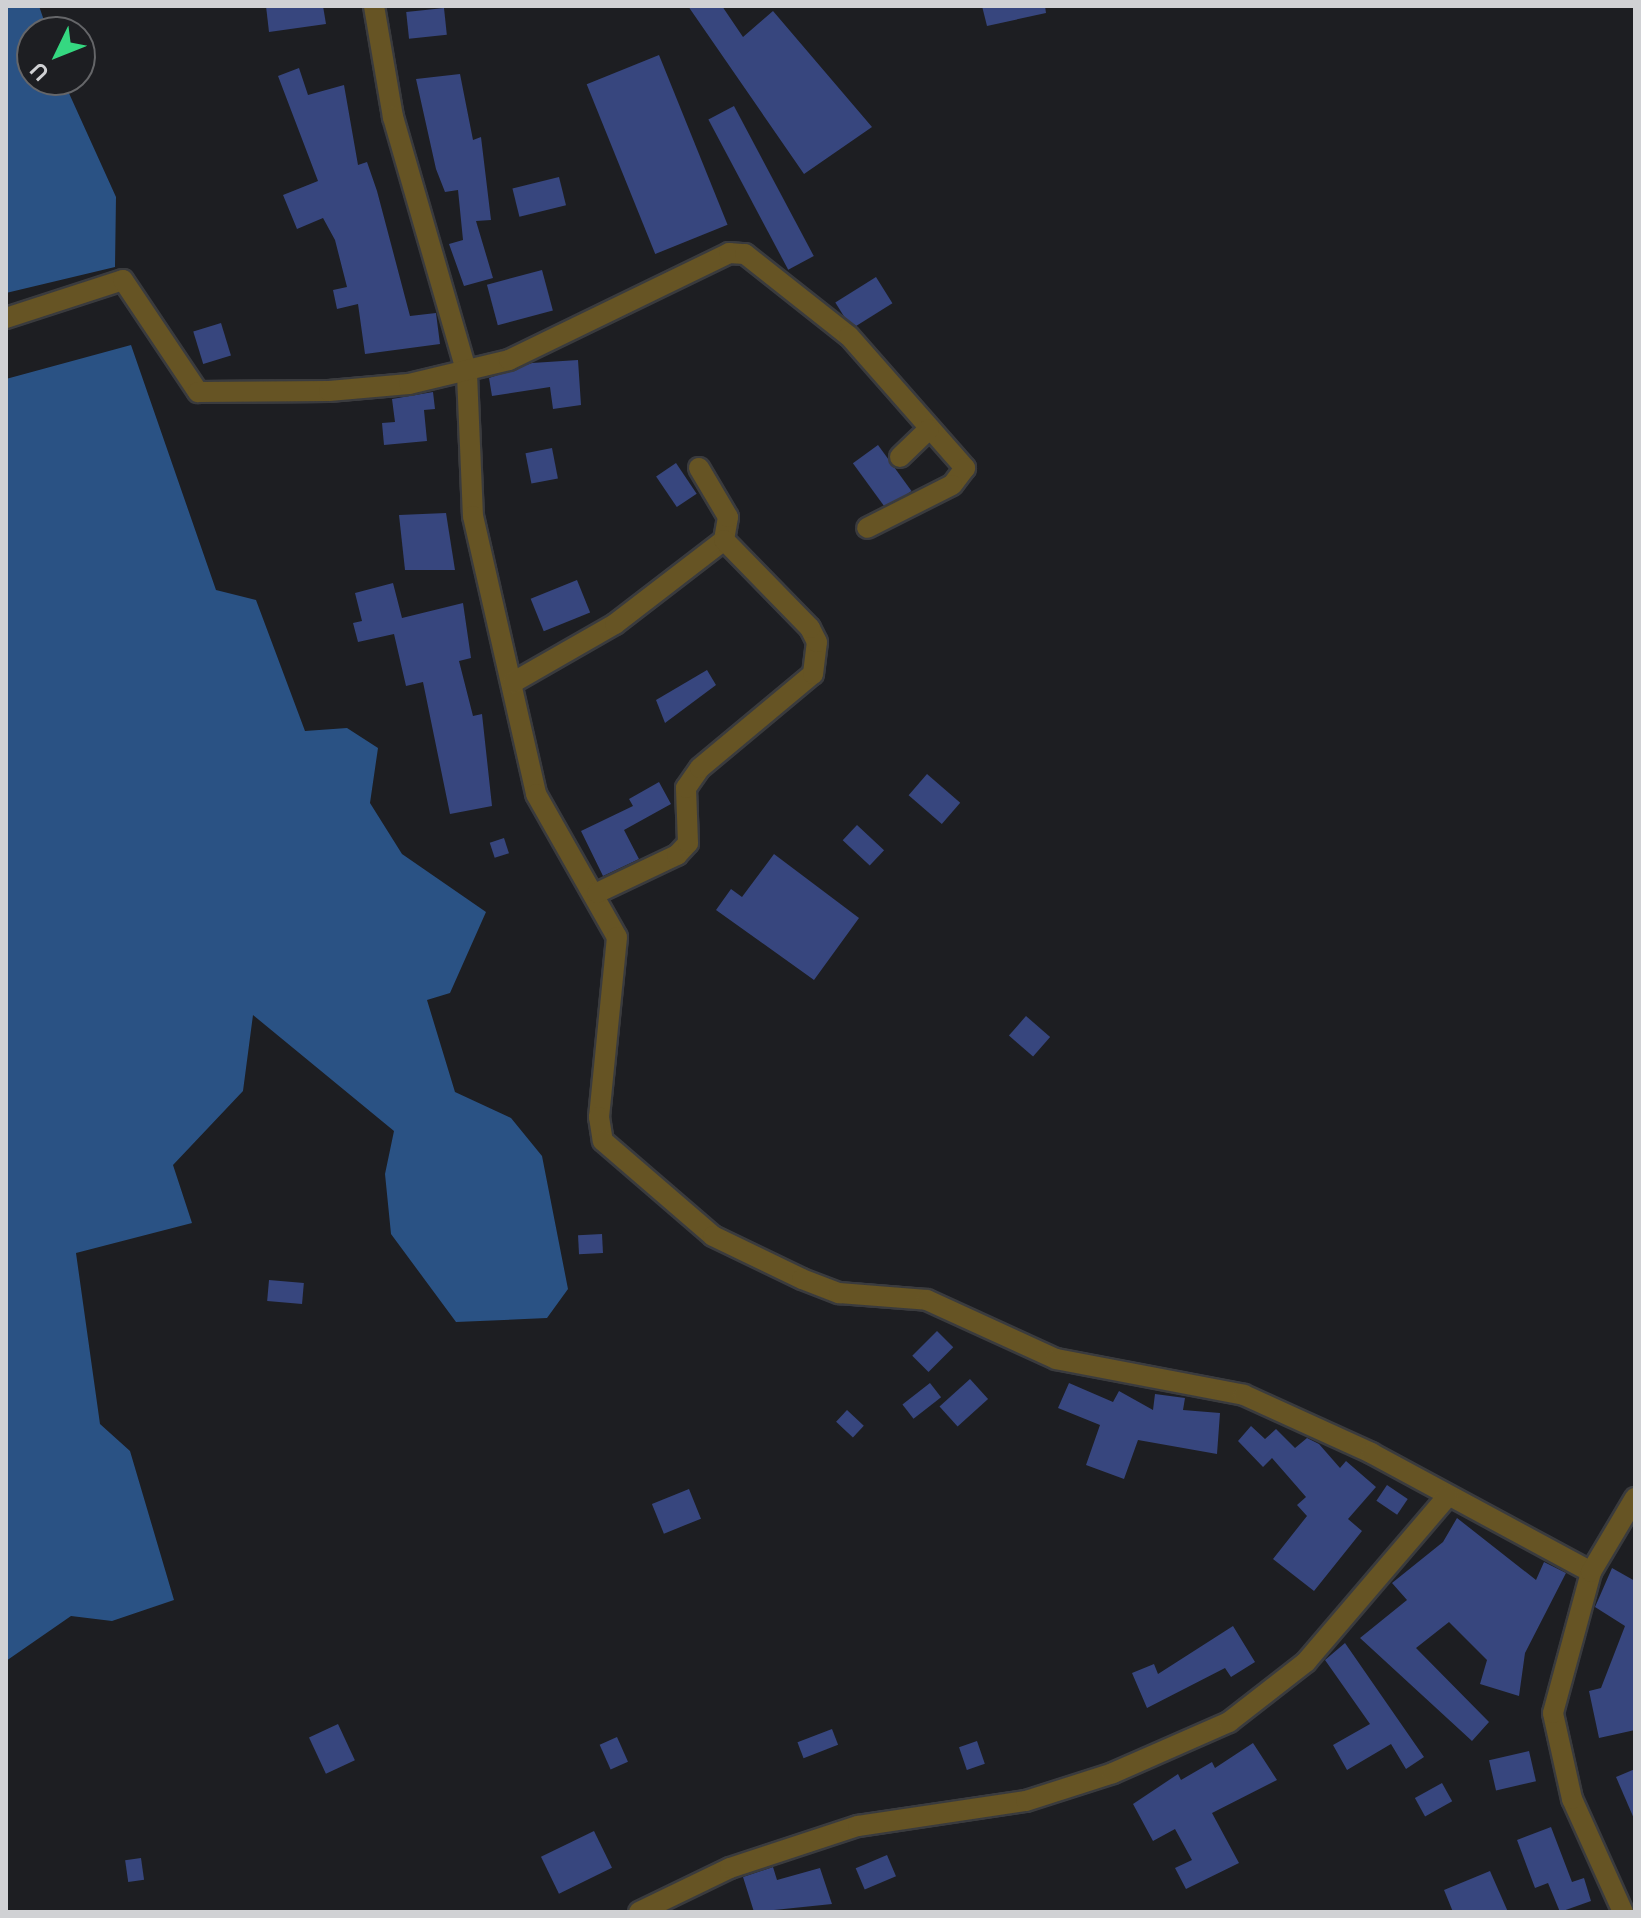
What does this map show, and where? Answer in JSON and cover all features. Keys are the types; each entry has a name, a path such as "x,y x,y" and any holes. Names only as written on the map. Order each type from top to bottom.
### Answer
{"street":[{"path":"374,6 393,117 467,374 473,516 536,794 550,828 597,893 617,937 599,1117 603,1141 713,1236 839,1293 927,1300 1056,1359 1244,1395 1591,1572"},
{"path":"6,318 123,280 159,326 188,384 208,395 329,391 467,374 729,253 745,254 849,336 965,468 960,480 867,528"},
{"path":"900,457 929,429"},
{"path":"512,683 615,624 724,540 728,517 699,468"},
{"path":"597,893 677,855 688,843 686,788 700,768 813,674 817,642 810,628 724,540"},
{"path":"639,1912 730,1868 858,1826 1026,1801 1113,1773 1229,1722 1306,1662 1447,1497"},
{"path":"1623,1912 1556,1745 1560,1669 1591,1572 1635,1498"}],"water":[{"path":"6,6 39,6 42,16 16,16 16,96 70,96 116,197 115,267 6,293"},
{"path":"131,345 216,590 256,600 305,731 347,728 378,748 370,803 402,854 486,912 450,993 427,1000 455,1092 511,1118 542,1156 568,1289 547,1318 456,1322 391,1234 385,1174 394,1131 253,1015 243,1091 173,1165 192,1223 76,1253 100,1424 130,1451 174,1600 112,1621 71,1616 6,1661 6,379"}],"building":[{"path":"266,6 323,6 326,24 269,32"},
{"path":"688,6 722,6 743,37 773,11 872,127 804,174"},
{"path":"982,6 1045,6 1046,13 987,26"},
{"path":"444,8 447,35 409,39 406,12"},
{"path":"659,55 728,225 655,254 587,84"},
{"path":"299,68 308,95 344,85 358,165 367,162 377,191 410,316 436,313 440,344 365,354 358,304 337,309 333,290 347,287 335,240 323,218 297,229 283,195 318,181 278,76"},
{"path":"460,74 473,140 481,137 491,220 476,221 493,278 464,286 449,244 463,240 458,190 445,192 436,169 416,79"},
{"path":"734,106 814,256 788,270 708,120"},
{"path":"559,177 566,205 519,217 512,189"},
{"path":"542,270 553,311 498,325 487,285"},
{"path":"876,277 892,303 852,329 835,302"},
{"path":"221,323 231,356 203,364 193,331"},
{"path":"578,360 581,405 553,409 550,387 492,396 489,378 532,363"},
{"path":"433,392 435,409 424,410 427,441 384,445 382,423 395,422 392,399"},
{"path":"878,445 912,491 886,509 853,463"},
{"path":"552,448 558,478 531,484 525,453"},
{"path":"676,463 697,494 677,507 656,476"},
{"path":"446,513 455,570 405,570 399,515"},
{"path":"577,580 590,612 544,631 531,599"},
{"path":"393,583 402,618 463,603 471,658 459,661 473,716 482,714 492,806 450,814 423,682 406,686 394,634 358,642 353,623 362,621 355,593"},
{"path":"707,670 716,685 665,723 656,700"},
{"path":"927,774 960,803 942,824 909,795"},
{"path":"659,782 671,804 624,830 639,859 603,876 581,831 633,806 629,799"},
{"path":"857,825 884,850 870,866 843,840"},
{"path":"504,838 509,853 495,858 490,843"},
{"path":"774,854 859,918 814,980 716,910 731,889 742,897"},
{"path":"1026,1016 1050,1037 1033,1057 1009,1036"},
{"path":"602,1234 603,1253 579,1254 578,1235"},
{"path":"269,1280 304,1283 302,1304 267,1301"},
{"path":"937,1331 953,1347 929,1372 912,1356"},
{"path":"970,1379 988,1399 958,1426 940,1406"},
{"path":"930,1383 941,1397 914,1419 902,1405"},
{"path":"1069,1383 1113,1402 1119,1391 1153,1410 1155,1394 1185,1398 1183,1410 1220,1413 1217,1454 1138,1440 1124,1479 1086,1465 1100,1425 1058,1408"},
{"path":"847,1410 864,1426 853,1437 836,1422"},
{"path":"1251,1426 1265,1439 1276,1429 1295,1448 1307,1438 1319,1444 1340,1468 1346,1461 1376,1487 1348,1519 1362,1531 1314,1591 1273,1559 1307,1516 1297,1505 1306,1497 1272,1458 1263,1467 1238,1441"},
{"path":"1387,1485 1408,1499 1397,1515 1376,1501"},
{"path":"689,1489 701,1519 664,1534 652,1504"},
{"path":"1457,1518 1536,1580 1544,1562 1566,1573 1525,1653 1519,1696 1480,1684 1487,1660 1449,1622 1416,1648 1489,1722 1472,1741 1360,1638 1407,1600 1392,1583 1443,1542"},
{"path":"1612,1568 1635,1581 1635,1730 1599,1738 1589,1691 1601,1688 1625,1626 1595,1607"},
{"path":"1233,1626 1255,1662 1231,1677 1225,1668 1147,1708 1132,1673 1154,1664 1158,1674"},
{"path":"1345,1643 1424,1757 1406,1769 1391,1744 1347,1770 1333,1745 1370,1724 1325,1660"},
{"path":"338,1724 355,1760 326,1774 309,1738"},
{"path":"832,1729 838,1745 804,1758 797,1742"},
{"path":"617,1737 628,1762 611,1769 600,1745"},
{"path":"977,1741 985,1764 967,1770 959,1747"},
{"path":"1253,1743 1277,1780 1212,1813 1239,1863 1186,1889 1175,1868 1192,1860 1175,1829 1153,1841 1133,1804 1178,1774 1181,1780 1212,1762 1215,1768"},
{"path":"1529,1751 1536,1781 1496,1790 1489,1760"},
{"path":"1635,1769 1635,1821 1616,1777"},
{"path":"1442,1783 1452,1801 1425,1816 1415,1798"},
{"path":"1551,1827 1572,1882 1584,1878 1591,1901 1560,1912 1548,1883 1535,1888 1517,1840"},
{"path":"594,1831 612,1868 559,1894 541,1857"},
{"path":"887,1855 896,1876 865,1889 856,1868"},
{"path":"141,1858 144,1880 128,1882 125,1860"},
{"path":"773,1867 777,1880 820,1868 832,1904 754,1912 743,1877"},
{"path":"1490,1871 1508,1912 1453,1912 1444,1890"}]}
